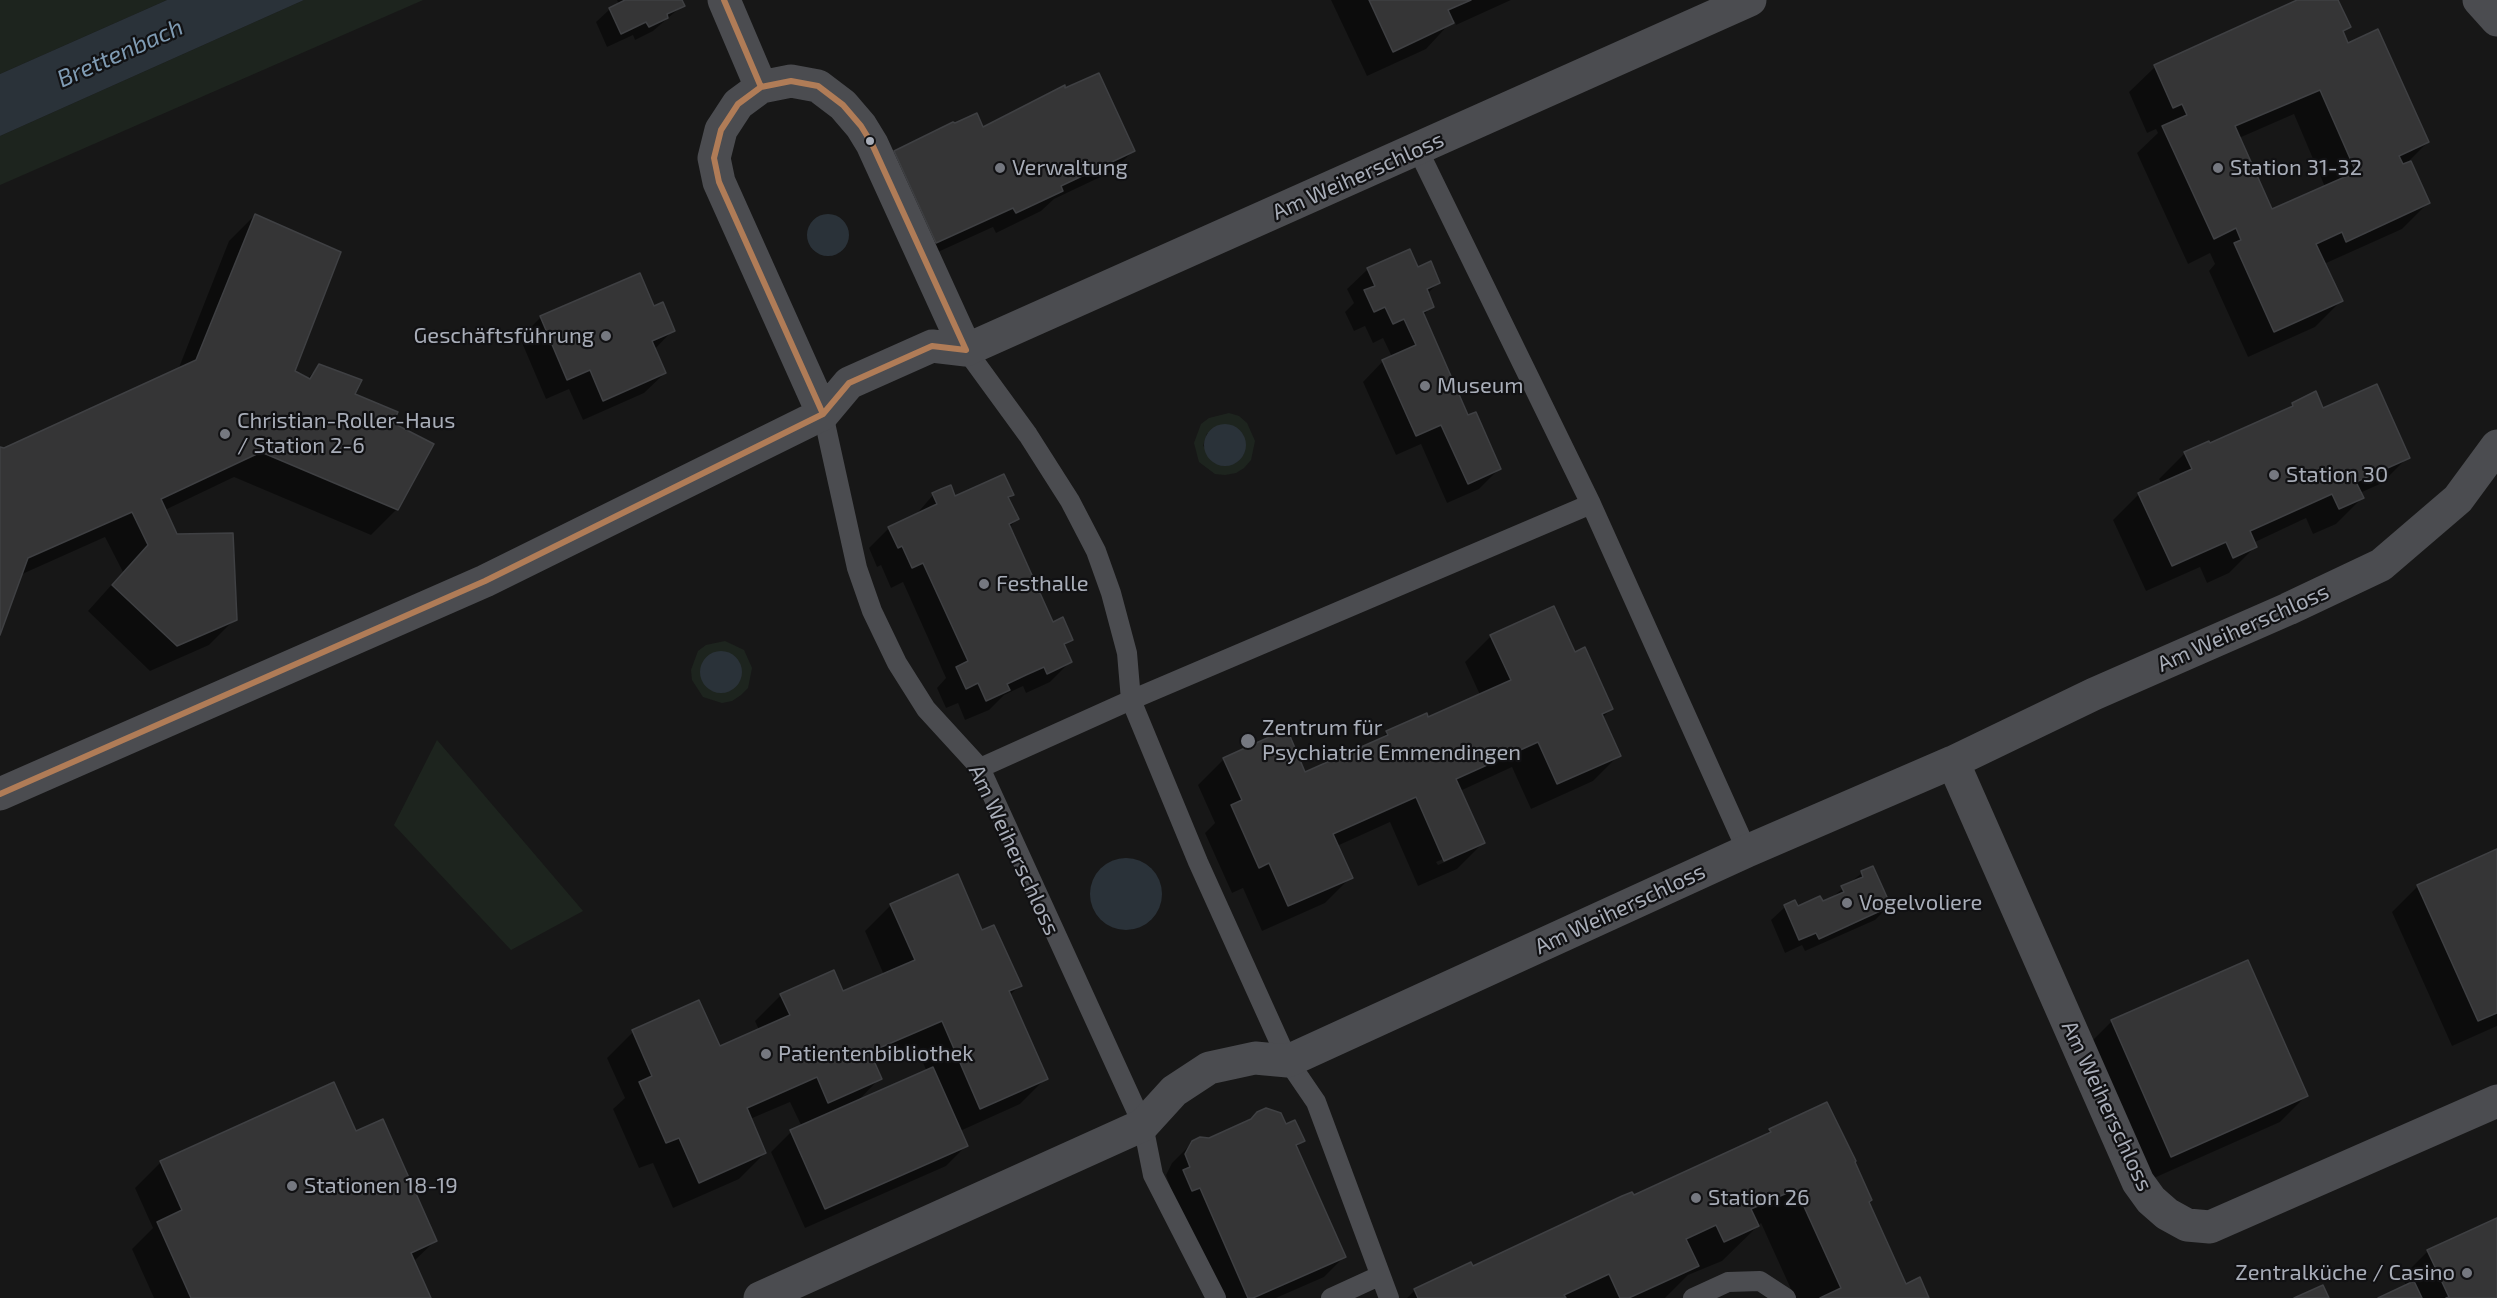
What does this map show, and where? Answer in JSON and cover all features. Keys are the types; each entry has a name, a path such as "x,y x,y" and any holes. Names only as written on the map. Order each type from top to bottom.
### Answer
{"street":[{"path":"724,0 761,87"},
{"name":"Am Weiherschloss","path":"823,414 719,182 714,158 721,130 738,104 761,87 791,81 819,86 843,105 861,126 872,144 966,350 1750,0"},
{"path":"2479,0 2497,20"},
{"path":"0,794 485,581 823,414 849,383 932,346 966,350"},
{"name":"Am Weiherschloss","path":"760,1298 1143,1125 1174,1091 1209,1068 1255,1058 1288,1061 1747,851 1953,762 2094,694 2288,609 2381,565 2458,500 2497,446"},
{"name":"Am Weiherschloss","path":"1953,762 2138,1182 2151,1200 2167,1214 2187,1225 2210,1227 2445,1113 2497,1101"}],"lane":[{"path":"1418,150 1591,504 1747,851"},
{"name":"Am Weiherschloss","path":"966,350 1028,435 1070,501 1096,551 1111,593 1127,653 1131,700 1198,862 1288,1061 1316,1102 1389,1298"},
{"name":"Am Weiherschloss","path":"823,414 857,568 872,611 897,663 926,709 980,768 1143,1125 1153,1174 1216,1298"},
{"path":"980,768 1131,700 1591,504"},
{"path":"1331,1298 1379,1276"},
{"path":"1693,1298 1728,1282 1760,1281 1786,1298"}],"shaded area":[{"path":"0,0 167,0 0,74"},
{"path":"304,0 423,0 0,185 0,136"},
{"path":"1229,413 1239,416 1247,423 1255,441 1251,460 1236,473 1215,474 1199,462 1194,443 1201,424 1209,418","holes":["1207,433 1245,451 1237,462 1203,446"]},
{"path":"725,641 744,650 752,668 748,688 732,701 722,703 703,697 692,680 691,670 698,651 706,645"},
{"path":"437,740 583,911 511,950 394,825"}],"water":[{"name":"Brettenbach","path":"167,0 304,0 0,136 0,74"},
{"path":"828,214 836,215 843,220 848,227 848,243 843,250 836,255 828,256 820,255 813,250 808,243 807,235 808,227 813,220 820,215"},
{"path":"1225,424 1233,425 1240,430 1245,437 1245,453 1240,460 1233,465 1225,466 1217,465 1210,460 1205,453 1204,445 1205,437 1210,430 1217,425"},
{"path":"721,651 729,652 736,657 741,664 741,680 736,687 729,692 721,693 713,692 706,687 701,680 700,672 701,664 706,657 713,652"},
{"path":"1119,858 1133,858 1152,868 1162,887 1162,901 1152,920 1133,930 1119,930 1100,920 1090,901 1090,887 1100,868"}],"building":[{"path":"625,0 682,0 685,6 667,14 668,18 649,27 646,22 621,34 609,8"},
{"path":"1369,0 1471,0 1448,10 1454,23 1393,52"},
{"name":"Station 31-32","path":"2297,0 2338,0 2351,27 2343,31 2348,43 2378,29 2429,142 2399,156 2403,164 2411,161 2430,203 2346,242 2342,232 2316,244 2343,301 2274,332 2234,243 2241,240 2236,228 2214,239 2162,126 2187,115 2182,104 2173,108 2154,65","holes":["2320,90 2356,172 2272,209 2235,126"]},
{"name":"Verwaltung","path":"1099,73 1135,151 1061,186 1063,191 1016,213 1013,208 936,243 894,151 953,122 977,113 983,127 1065,85 1065,88"},
{"name":"Christian-Roller-Haus / Station 2-6","path":"255,214 341,252 295,371 310,379 319,364 362,380 355,394 398,412 393,423 434,444 398,510 261,452 161,499 177,534 233,533 237,620 177,646 112,585 148,545 132,512 28,558 0,635 0,447 4,448 196,360"},
{"name":"Museum","path":"1410,249 1418,267 1431,261 1440,283 1427,289 1434,307 1423,312 1468,415 1476,412 1501,469 1468,484 1441,425 1416,436 1382,360 1416,345 1404,319 1393,324 1385,307 1374,312 1364,290 1375,286 1367,268"},
{"name":"Geschäftsführung","path":"640,273 654,306 663,302 675,331 652,341 666,373 603,401 590,370 567,380 540,316"},
{"name":"Station 30","path":"2377,384 2410,458 2356,482 2364,498 2339,509 2332,494 2250,531 2257,547 2233,558 2226,542 2172,566 2138,493 2192,469 2184,452 2209,441 2210,443 2293,406 2292,403 2316,391 2323,408"},
{"name":"Festhalle","path":"1004,474 1014,495 1008,497 1019,519 1009,524 1053,622 1063,617 1073,640 1064,644 1072,662 1047,674 1044,667 1026,675 1007,684 1010,690 986,701 978,683 966,689 956,667 968,661 923,563 912,568 902,546 898,548 888,527 937,504 932,493 951,485 955,496"},
{"path":"1554,606 1575,652 1585,647 1613,709 1602,714 1621,756 1557,784 1538,742 1456,779 1485,843 1444,861 1416,797 1333,834 1353,878 1288,906 1269,863 1259,868 1231,805 1242,800 1223,758 1287,729 1305,772 1388,735 1386,731 1427,713 1428,717 1511,680 1490,635"},
{"path":"2497,849 2497,1013 2478,1021 2417,885"},
{"name":"Vogelvoliere","path":"1873,866 1891,906 1819,939 1816,933 1799,940 1784,905 1795,900 1798,906 1820,896 1823,901 1844,892 1841,886 1863,877 1861,871"},
{"path":"958,874 982,930 994,925 1022,986 1009,991 1048,1079 980,1109 942,1021 870,1052 882,1079 828,1103 817,1077 747,1108 766,1153 699,1183 679,1138 666,1143 639,1082 652,1076 632,1030 699,1000 720,1046 790,1015 780,994 834,970 843,991 915,960 890,904"},
{"path":"2248,960 2308,1096 2171,1157 2111,1020"},
{"path":"933,1067 968,1146 825,1209 790,1130"},
{"name":"Stationen 18-19","path":"334,1082 356,1131 383,1119 437,1241 411,1253 431,1298 191,1298 157,1222 182,1210 160,1161"},
{"name":"Station 26","path":"1827,1102 1856,1161 1872,1200 1869,1202 1906,1284 1920,1277 1929,1298 1820,1298 1841,1288 1796,1189 1751,1209 1759,1226 1724,1242 1716,1225 1686,1239 1699,1266 1629,1298 1620,1298 1609,1274 1564,1295 1566,1298 1418,1298 1414,1289 1471,1262 1473,1266 1622,1196 1632,1192 1634,1195 1771,1132 1769,1129"},
{"path":"1266,1108 1281,1113 1286,1124 1295,1120 1305,1141 1296,1145 1346,1257 1253,1298 1248,1298 1200,1188 1192,1191 1183,1170 1190,1167 1185,1154 1192,1141 1200,1137 1209,1138 1251,1119 1257,1112"},
{"name":"Zentralküche / Casino","path":"2497,1218 2497,1298 2446,1298 2449,1297 2427,1250"},
{"name":"Zentralküche / Casino","path":"2414,1281 2422,1298 2378,1298"},
{"name":"Zentralküche / Casino","path":"2323,1285 2329,1298 2294,1298"}],"transit line":[{"path":"724,0 761,87"},
{"path":"823,414 719,182 714,158 721,130 738,104 761,87 791,81 818,86 843,105 861,126 872,144 966,350"},
{"path":"0,794 485,581 823,414 849,383 932,346 966,350"}],"place":[{"name":"Verwaltung","path":"1000,168"},
{"name":"Station 31-32","path":"2218,168"},
{"name":"Geschäftsführung","path":"606,336"},
{"name":"Museum","path":"1425,386"},
{"name":"Christian-Roller-Haus / Station 2-6","path":"225,434"},
{"name":"Station 30","path":"2274,475"},
{"name":"Festhalle","path":"984,584"},
{"name":"Zentrum für Psychiatrie Emmendingen","path":"1248,741"},
{"name":"Vogelvoliere","path":"1847,903"},
{"name":"Patientenbibliothek","path":"766,1054"},
{"name":"Stationen 18-19","path":"292,1186"},
{"name":"Station 26","path":"1696,1198"},
{"name":"Zentralküche / Casino","path":"2467,1273"}]}
